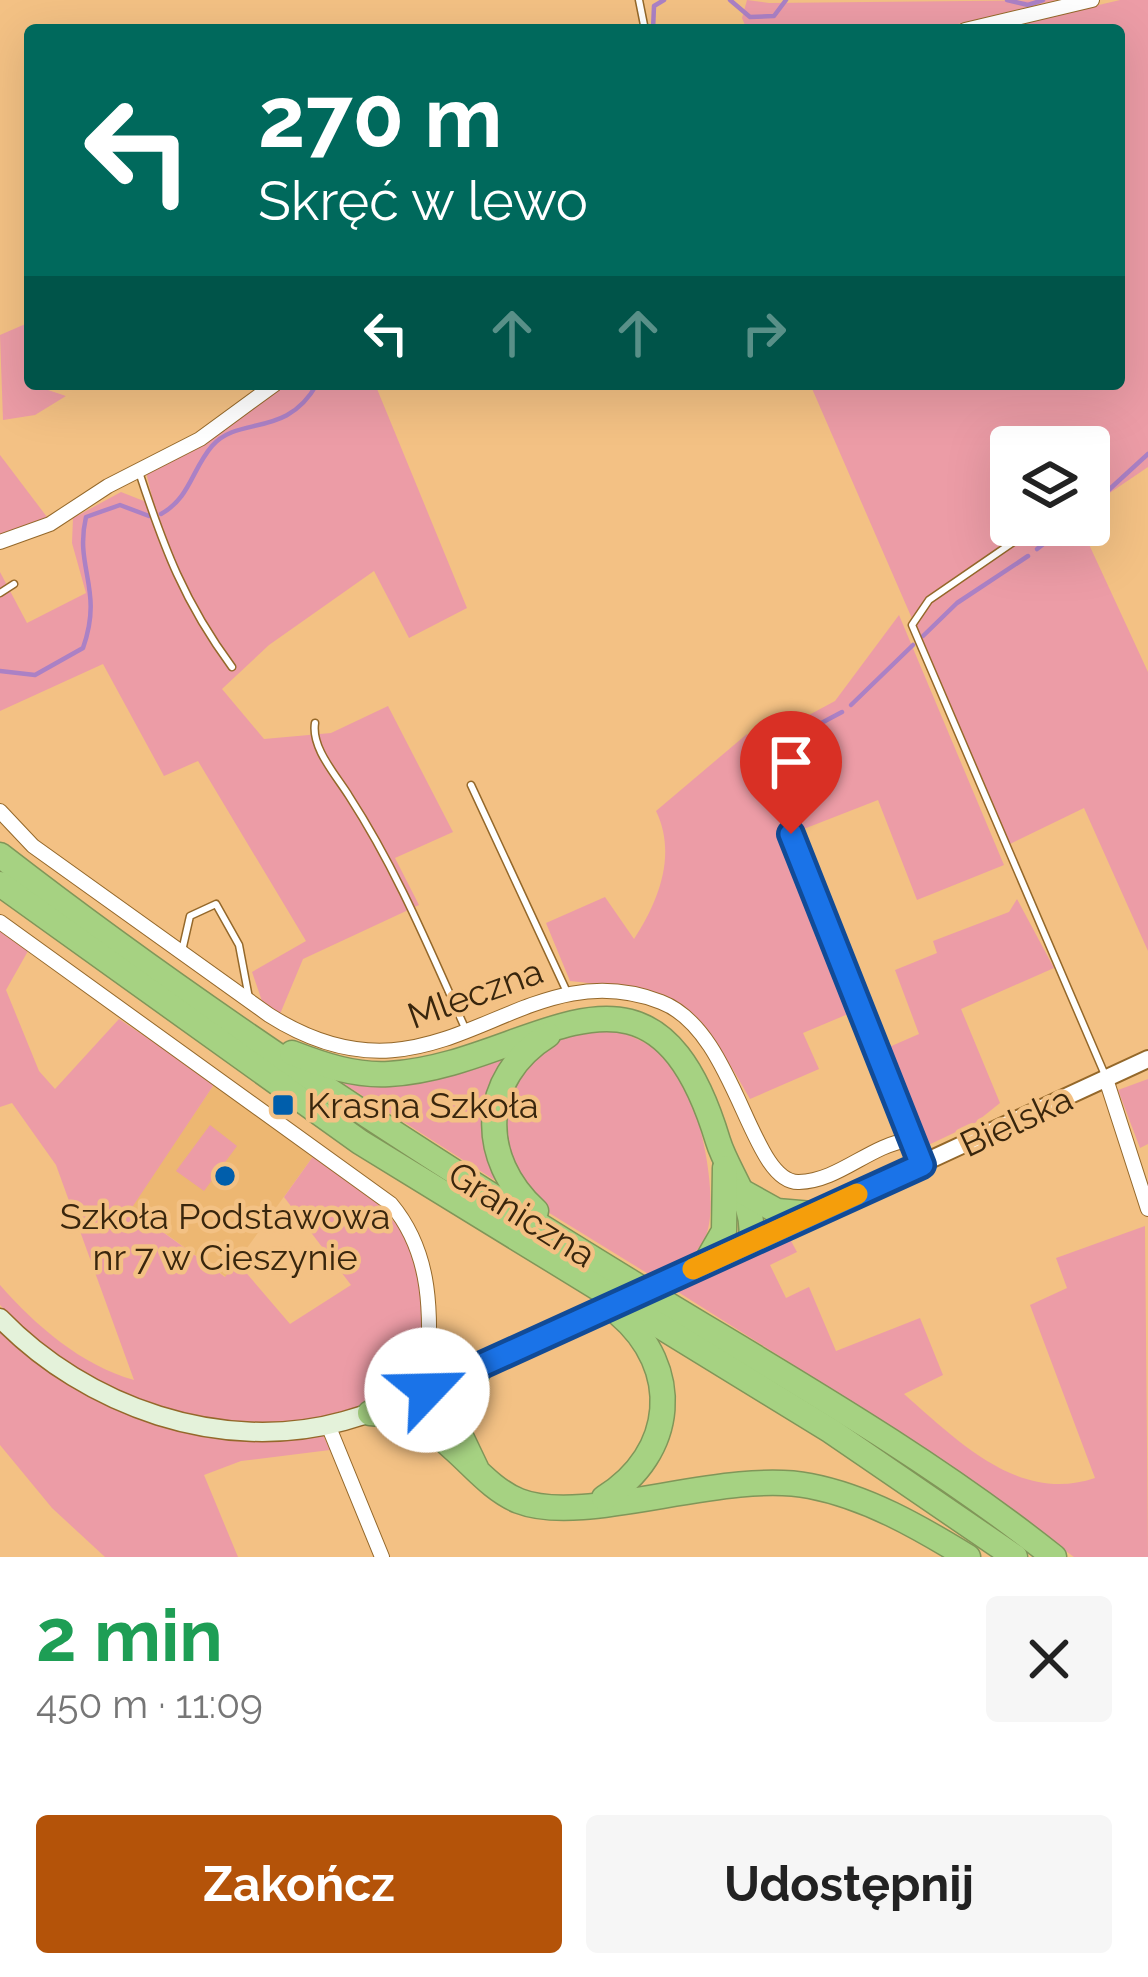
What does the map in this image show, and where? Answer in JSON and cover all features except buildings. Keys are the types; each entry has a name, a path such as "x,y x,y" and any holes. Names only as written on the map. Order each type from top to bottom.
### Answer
{"highway":[{"name":"Graniczna","path":"0,855 244,1033 575,1262 1016,1557"},
{"name":"Graniczna","path":"0,884 279,1088 895,1444 1054,1557"},
{"path":"577,1022 543,1037 517,1060 501,1085 492,1125 508,1180 640,1334 652,1350 664,1388 662,1427 645,1462 635,1475 593,1504"},
{"path":"244,1033 322,1065 393,1074 431,1068 577,1022 626,1022 674,1048 700,1089 734,1194 754,1231 751,1244"},
{"path":"734,1194 777,1211 812,1214"},
{"path":"705,1264 724,1231 734,1194"},
{"path":"446,1429 481,1365"},
{"path":"427,1390 446,1403 446,1429"},
{"path":"370,1413 404,1416 446,1429 477,1470 507,1495 538,1507 729,1484 810,1486 886,1511 968,1557"}],"main road":[{"name":"Bielska","path":"0,1318 81,1383 146,1413 241,1431 328,1425 427,1390 751,1244"}],"street":[{"path":"989,24 1089,0"},
{"path":"0,542 50,524 138,470 200,440 267,390"},
{"name":"Mleczna","path":"0,811 33,846 249,1001 288,1027 346,1049 407,1051 567,992 623,993 664,1003 701,1032 734,1080 764,1160 777,1178 796,1183 823,1178 892,1142 909,1140"},
{"path":"0,922 392,1204 418,1238 428,1274 427,1390"},
{"name":"Bielska","path":"751,1244 1148,1060"},
{"path":"1106,1079 1148,1209"},
{"path":"909,1140 922,1165"},
{"path":"328,1425 382,1557"}],"lane":[{"path":"138,470 191,611 232,667"},
{"path":"1008,546 929,600 912,625 1106,1079"},
{"path":"0,593 14,584"},
{"path":"314,723 313,734 322,754 393,865 467,1032"},
{"path":"471,785 567,992"},
{"path":"791,834 909,1140"},
{"path":"182,953 190,916 216,904 239,946 249,1001"}],"shaded area":[{"path":"747,0 1057,0 958,24 744,24"},
{"path":"1120,0 1148,0 1148,467 1110,493 1110,426 990,426 990,546 1090,546 1148,672 1148,951 1084,808 1010,844 813,390 1125,390 1125,24 1018,24"},
{"path":"24,325 24,390 66,396 35,415 3,420 0,335"},
{"path":"271,390 377,390 467,608 409,638 374,571 269,645 222,689 264,739 331,733 388,706 453,832 395,858 419,905 303,959 280,1014 262,1001 252,972 306,941 198,761 164,776 103,664 0,711 0,572 27,623 86,593 72,543 73,518 121,492 154,505 146,472"},
{"path":"0,455 50,521 0,536"},
{"path":"899,615 1004,865 917,900 878,800 796,832 867,1006 803,1033 819,1069 750,1099 715,1042 680,1008 636,991 570,981 546,923 605,897 634,939 651,909 665,860 656,811 747,734 755,744 835,701"},
{"path":"1017,899 1054,968 961,1009 1000,1103 975,1123 922,1148 880,1051 919,1034 895,970 937,953 933,941 1009,912"},
{"path":"0,930 28,951 6,990 39,1071 55,1089 119,1019 215,1083 131,1209 225,1277 237,1262 290,1324 351,1285 284,1197 314,1155 395,1223 407,1241 420,1290 421,1348 412,1387 358,1408 303,1420 247,1422 192,1415 139,1400 88,1376 42,1344 0,1305 0,1285 61,1342 96,1365 134,1380 56,1165 12,1103 0,1107"},
{"path":"615,1030 658,1051 681,1076 698,1121 709,1176 709,1223 700,1247 650,1275 546,1211 504,1151 506,1097 515,1077 554,1040 584,1031"},
{"path":"510,1056 496,1181 338,1080"},
{"path":"1148,1079 1148,1144 1140,1148 1118,1090"},
{"name":"Szkoła Podstawowa nr 7 w Cieszynie","path":"215,1083 314,1155 226,1277 130,1208"},
{"path":"210,1125 237,1146 204,1191 176,1171"},
{"path":"1145,1226 1148,1557 1074,1557 908,1437 678,1292 790,1239 797,1252 770,1265 786,1298 809,1287 836,1351 920,1318 943,1375 904,1394 991,1463 1015,1475 1067,1484 1095,1478 1030,1305 1067,1288 1056,1258"},
{"path":"0,1328 73,1385 110,1405 188,1429 230,1435 323,1435 330,1450 241,1461 204,1475 238,1557 105,1557 52,1508 0,1445"}],"waterway":[{"path":"653,24 654,6 664,0"},
{"path":"730,0 750,17 774,16 786,0"},
{"path":"1007,0 1028,5 1043,0"},
{"path":"161,514 185,492 205,455 223,437 291,413 313,390"},
{"path":"1110,489 1148,454"},
{"path":"0,671 35,675 83,648 91,610 83,551 86,517 120,505 149,516"},
{"path":"1037,549 1041,546"},
{"path":"923,636 957,603 1028,556"},
{"path":"851,705 913,645"},
{"path":"765,753 842,712"}],"slow traffic":[{"path":"693,1269 857,1194"}],"place":[{"name":"Krasna Szkoła","path":"283,1105"},
{"name":"Szkoła Podstawowa nr 7 w Cieszynie","path":"225,1176"}],"route":[{"path":"427,1390 922,1165 791,834"}]}
